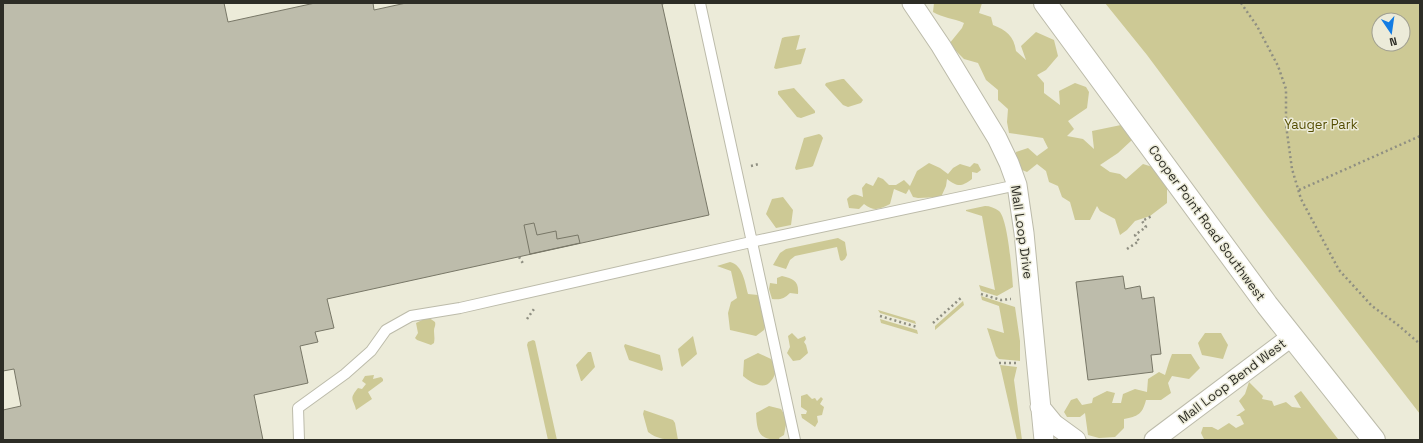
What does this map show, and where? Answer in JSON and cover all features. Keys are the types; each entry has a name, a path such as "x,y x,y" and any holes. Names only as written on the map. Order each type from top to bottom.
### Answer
{"main road":[{"name":"Cooper Point Road Southwest","path":"1045,3 1291,337 1374,440"}],"street":[{"name":"Mall Loop Drive","path":"912,3 945,52 997,138 1009,162 1017,185 1024,233 1041,428"},
{"name":"Mall Loop Bend West","path":"1154,440 1291,337"},
{"path":"1041,428 1054,424 1076,440"}],"lane":[{"path":"700,3 795,440"},
{"path":"299,440 298,408 345,374 371,351 386,330 410,316 468,306 752,242 1017,185"}],"path":[{"path":"1241,3 1257,26 1278,66 1286,89 1286,125 1292,169 1301,198 1339,270 1372,306 1398,325 1420,344"},
{"path":"1299,190 1420,136"},
{"path":"750,166 759,164"},
{"path":"1127,249 1139,241 1135,235 1146,227 1142,221 1152,216"},
{"path":"519,257 524,265"},
{"path":"981,294 1001,300 1013,299"},
{"path":"933,323 962,297"},
{"path":"526,319 535,307"},
{"path":"880,316 917,328"},
{"path":"999,363 1018,364"}],"green space":[{"path":"934,3 982,3 979,13 991,17 993,25 1009,34 1016,51 1026,60 1021,46 1036,32 1054,40 1058,56 1046,70 1037,75 1044,83 1044,93 1060,105 1059,91 1075,83 1086,87 1089,92 1087,108 1068,121 1074,129 1067,136 1083,139 1094,149 1092,131 1121,125 1132,140 1118,153 1100,165 1110,172 1120,174 1126,179 1143,164 1159,169 1167,186 1167,203 1150,216 1135,221 1120,235 1115,219 1100,211 1097,206 1090,220 1075,220 1070,202 1062,197 1058,186 1049,182 1046,171 1037,164 1027,172 1017,168 1016,152 1028,148 1037,156 1048,148 1043,138 1009,133 1007,122 1008,109 998,100 998,90 986,80 978,63 964,59 949,44 962,28 964,23 933,12"},
{"name":"Yauger Park","path":"1105,3 1420,3 1420,414 1263,211 1147,55"},
{"path":"800,35 796,50 806,48 801,64 776,69 774,68 782,38"},
{"path":"844,79 863,100 861,103 848,107 843,105 825,85 826,83"},
{"path":"794,88 815,111 815,113 801,118 797,117 778,94 778,91"},
{"path":"819,134 823,138 813,166 796,170 795,168 804,138"},
{"path":"929,163 948,174 953,168 960,164 970,167 974,163 978,164 981,170 977,173 972,172 972,179 962,185 954,184 947,179 946,186 941,197 918,198 913,197 909,189 906,194 894,189 890,204 883,207 874,209 864,204 859,209 849,208 847,199 854,195 863,197 862,188 866,183 873,186 878,177 883,179 889,185 896,185 904,180 910,186 917,171"},
{"path":"783,197 793,210 791,225 776,228 766,214 772,199"},
{"path":"985,206 996,209 1002,216 1009,247 1013,287 997,296 981,291 979,285 995,290 982,216 966,211"},
{"path":"838,238 845,242 847,255 842,261 840,260 837,247 795,256 790,260 786,269 773,265 780,253 786,249"},
{"path":"730,262 741,271 748,294 758,295 770,313 764,330 756,336 730,330 728,313 731,302 737,298 731,271 717,266"},
{"path":"782,276 790,278 797,283 798,294 790,293 782,299 772,299 769,289 770,283 777,284 777,278"},
{"path":"981,296 1015,307 1020,341 1020,361 999,359 996,356 987,328 1004,333 999,306 982,300"},
{"path":"963,301 964,305 935,330 935,326"},
{"path":"878,310 915,321 916,324 880,313"},
{"path":"428,317 435,322 434,343 431,345 415,338 418,333 416,323"},
{"path":"880,319 917,330 918,334 881,323"},
{"path":"792,333 798,339 805,336 806,339 804,342 808,353 800,360 793,361 787,353 790,347 788,336"},
{"path":"1205,333 1221,333 1228,345 1223,359 1202,355 1198,343"},
{"path":"693,336 697,354 682,367 678,349"},
{"path":"533,340 535,341 557,440 548,440 527,345 528,342"},
{"path":"625,344 660,355 663,369 662,371 629,360 624,346"},
{"path":"588,352 591,352 595,367 581,381 576,365"},
{"path":"758,353 771,359 777,369 772,380 765,385 753,383 743,376 744,360"},
{"path":"1172,354 1191,354 1200,368 1189,379 1172,376 1168,383 1171,393 1161,400 1146,400 1143,409 1139,414 1124,419 1124,428 1115,437 1099,438 1088,435 1085,413 1080,417 1067,417 1064,412 1071,400 1077,398 1082,405 1092,403 1093,398 1107,391 1115,393 1112,403 1121,403 1123,394 1135,389 1147,392 1148,379 1159,372 1165,375"},
{"path":"1000,365 1017,367 1014,380 1022,440 1017,440"},
{"path":"374,375 373,379 381,377 383,381 368,392 372,399 356,410 352,399 353,395 358,388 362,389 366,384 362,381 365,376"},
{"path":"1249,382 1263,396 1262,399 1272,401 1274,406 1286,402 1292,407 1301,408 1294,396 1301,391 1338,439 1341,440 1199,440 1204,439 1201,433 1203,427 1212,427 1218,430 1229,423 1236,428 1244,424 1240,416 1236,416 1245,410 1239,401 1245,394"},
{"path":"807,394 812,399 815,398 817,401 821,397 823,399 820,404 824,407 822,415 817,416 818,422 815,427 802,418 801,414 806,414 807,411 801,407 801,396"},
{"path":"769,406 781,409 787,419 784,435 779,438 780,440 773,440 763,437 758,430 756,413"},
{"path":"644,410 673,420 675,423 678,440 658,438 648,432 643,414"}],"building":[{"path":"3,3 224,3 228,22 315,3 373,3 374,10 406,3 667,3 662,4 709,215 327,299 334,328 315,332 318,342 300,346 308,383 254,395 263,440 3,440 3,410 21,406 14,369 3,371"},
{"path":"534,223 537,235 556,231 557,239 578,235 580,243 530,254 524,225"},
{"path":"1123,276 1125,289 1140,286 1142,299 1154,297 1161,354 1151,355 1153,372 1088,380 1076,282"}]}
